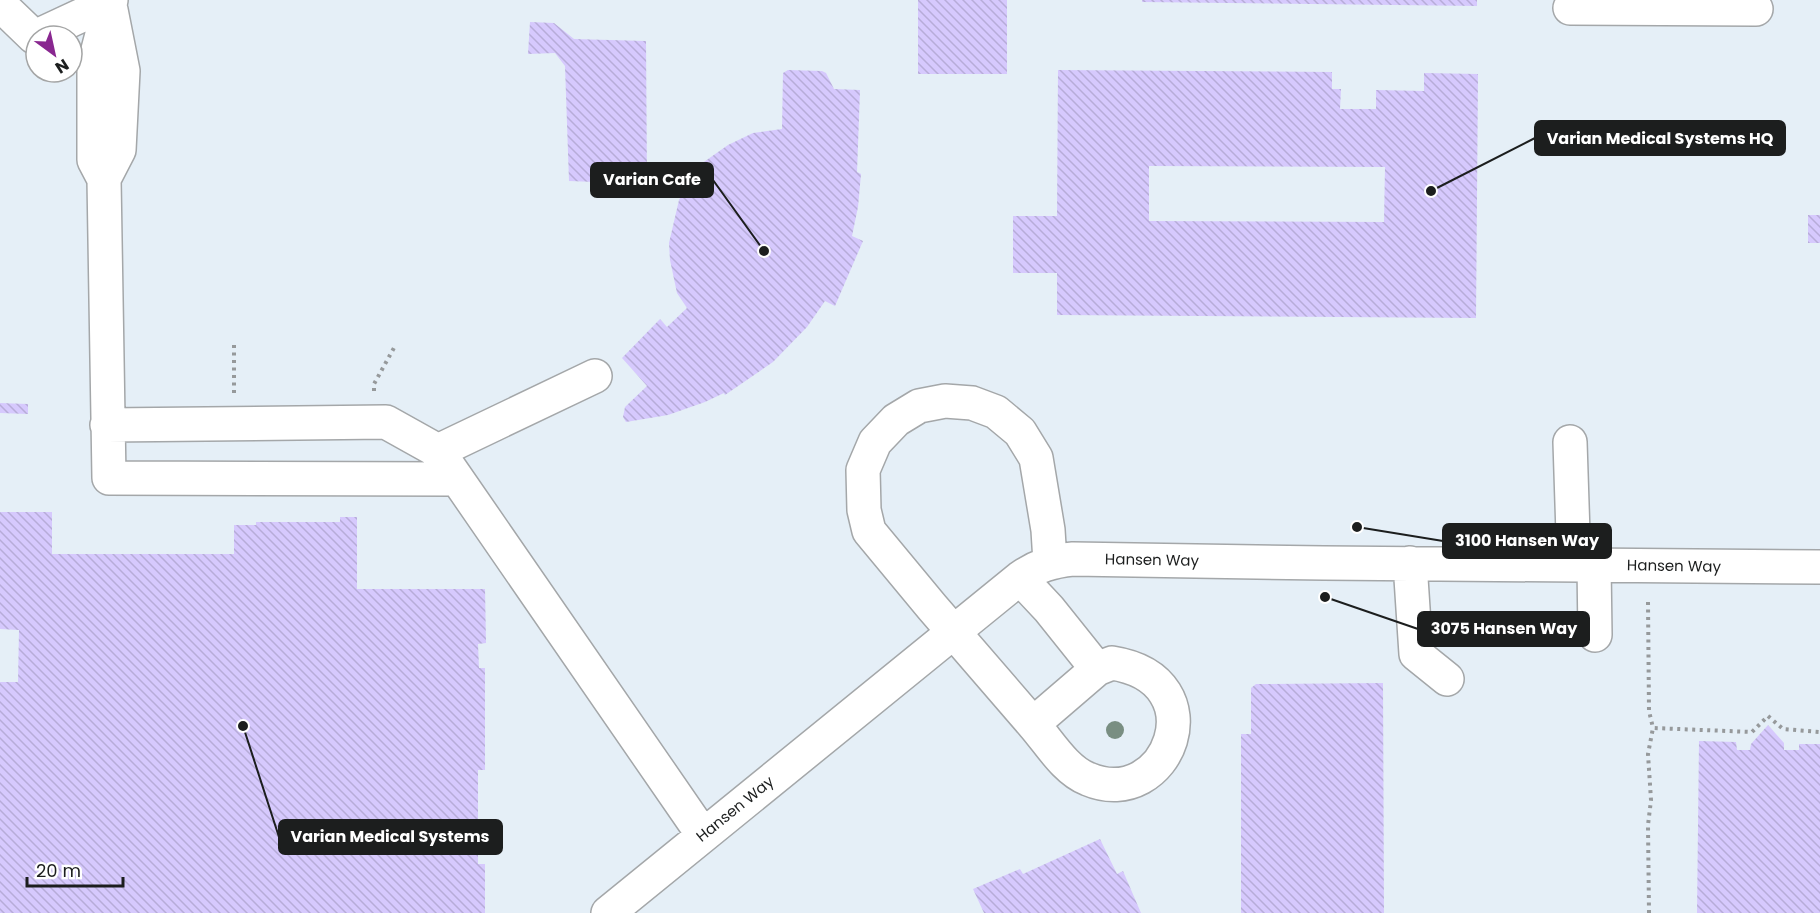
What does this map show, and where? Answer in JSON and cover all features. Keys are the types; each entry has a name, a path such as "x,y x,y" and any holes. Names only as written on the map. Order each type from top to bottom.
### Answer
{"street":[{"path":"61,24 110,1"},
{"path":"110,1 94,65 94,160 104,179 109,478 457,479"},
{"path":"1570,8 1756,9"},
{"path":"7,11 24,27"},
{"path":"438,451 595,376"},
{"path":"1033,724 1097,669 1112,663 1132,666 1149,675 1163,689 1172,708 1174,727 1169,746 1159,763 1144,776 1125,784 1106,784 1086,779 1070,768 870,531 864,510 863,470 875,442 896,420 919,406 945,401 972,403 996,412 1020,432 1036,458 1048,530 1050,562"},
{"path":"107,425 386,422 438,451 703,835"},
{"path":"1570,442 1594,635"},
{"name":"Hansen Way","path":"608,913 1020,578 1034,568 1050,562 1073,559 1820,567"},
{"path":"1410,563 1416,654 1447,679"},
{"path":"1020,578 1097,669"}],"path":[{"path":"234,343 234,399"},
{"path":"374,401 374,384 395,346"},
{"path":"1648,602 1649,711 1653,728 1648,754 1651,800 1648,825 1649,913"},
{"path":"1653,728 1752,732 1768,716 1783,729 1820,732"}],"shaded area":[{"path":"0,0 1820,0 1820,913 0,913"}],"building":[{"path":"918,0 1007,0 1007,74 918,74"},
{"path":"1142,0 1477,0 1477,6 1142,2"},
{"path":"530,22 554,23 574,39 646,41 647,184 569,181 565,66 555,53 528,54"},
{"path":"788,70 822,71 826,73 834,89 860,90 857,172 861,174 852,236 863,241 835,306 825,301 807,327 773,362 725,395 724,393 668,415 626,422 623,417 625,407 647,386 622,358 660,319 667,327 687,308 677,293 670,260 669,243 679,200 701,164 728,145 753,133 782,129 783,73"},
{"path":"1058,70 1332,72 1332,89 1341,89 1340,109 1376,109 1376,90 1424,91 1424,73 1478,74 1476,318 1057,315 1057,273 1013,273 1013,216 1057,216","holes":["1149,166 1385,167 1384,222 1149,221"]},
{"path":"1808,215 1820,215 1820,243 1808,243"},
{"path":"0,403 28,404 28,414 0,413"},
{"path":"0,512 52,512 52,554 234,554 234,525 256,525 256,522 340,522 340,517 357,517 357,589 485,589 486,643 478,644 479,668 485,668 485,770 478,770 478,864 485,864 485,913 0,913 0,682 18,682 19,630 0,629"},
{"path":"1383,683 1384,913 1241,913 1241,734 1251,734 1251,688 1256,684"},
{"path":"1768,725 1784,743 1784,750 1799,750 1799,744 1820,744 1820,913 1697,913 1699,741 1736,742 1737,750 1750,750 1751,744"},
{"path":"1100,839 1117,874 1123,871 1141,913 984,913 973,889 1020,869 1023,874"}],"place":[{"name":"Varian Medical Systems HQ","path":"1431,191"},
{"name":"Varian Cafe","path":"764,251"},
{"name":"3100 Hansen Way","path":"1357,527"},
{"name":"3075 Hansen Way","path":"1325,597"},
{"name":"Varian Medical Systems","path":"243,726"}]}
